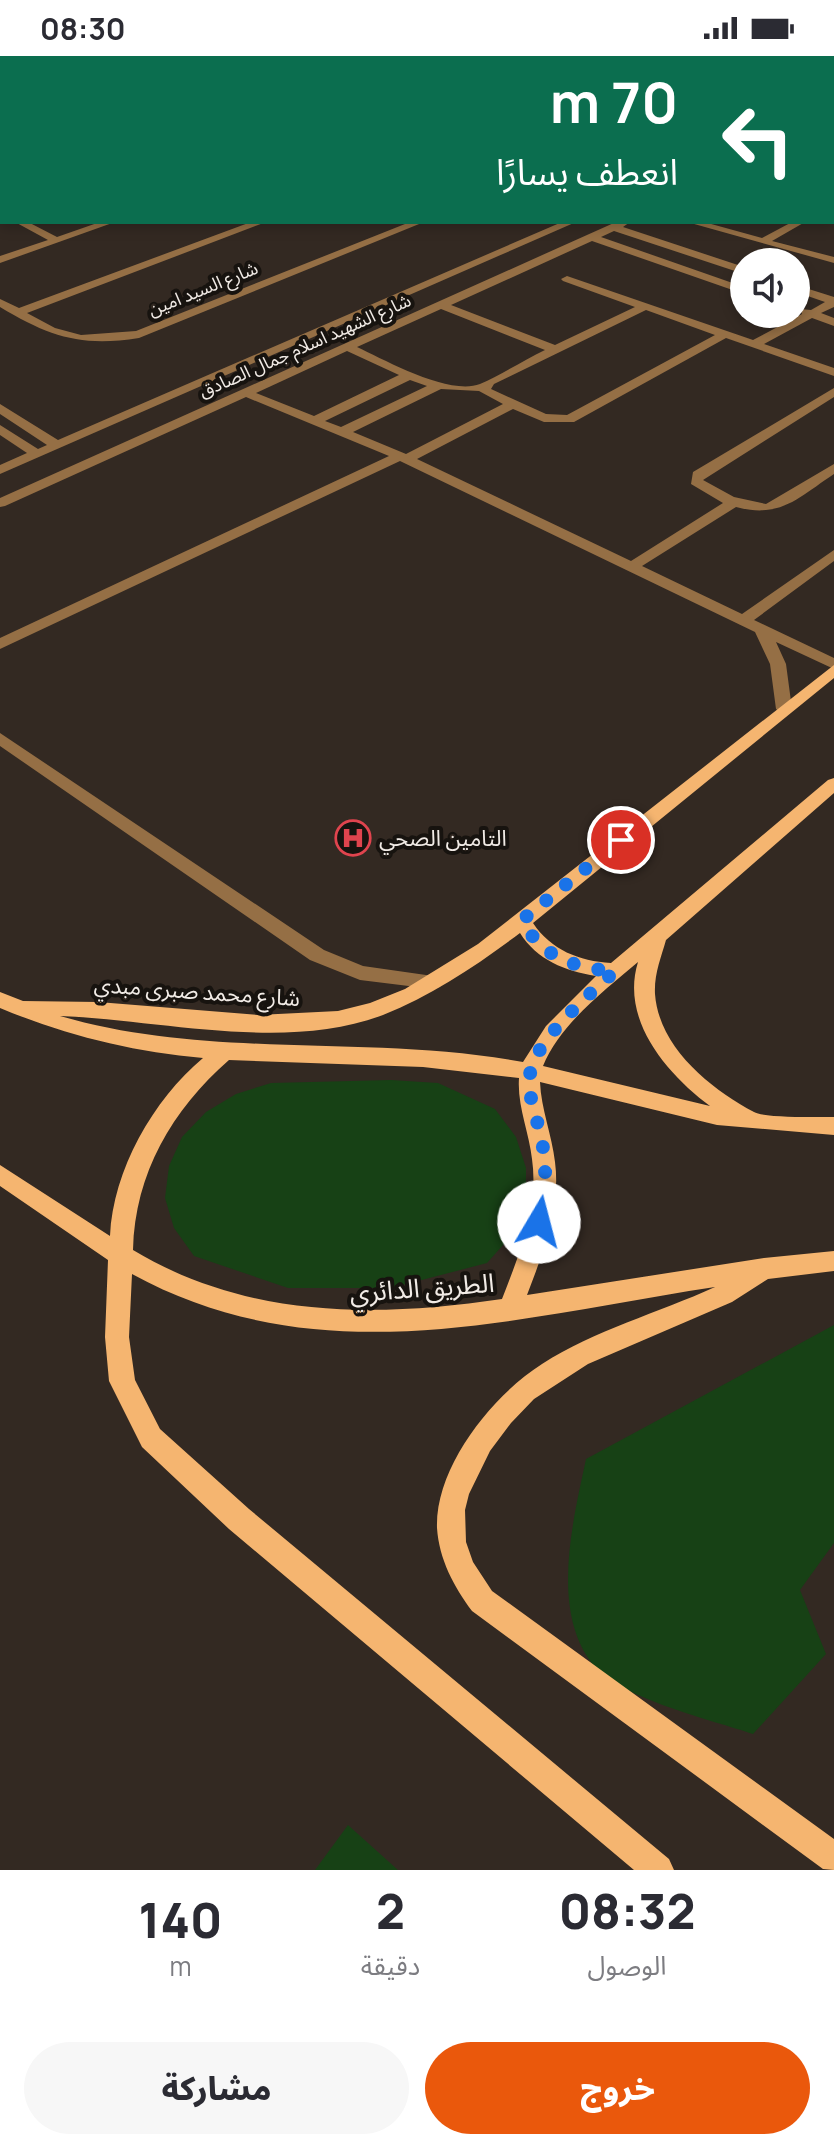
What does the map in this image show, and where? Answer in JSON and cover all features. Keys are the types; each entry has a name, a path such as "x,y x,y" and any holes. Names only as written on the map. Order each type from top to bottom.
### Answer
{"main road":[{"name":"شارع محمد صبرى مبدي","path":"9,1004 208,1020 313,1022 387,1006 433,982 522,920 834,667"},
{"path":"510,1309 543,1206 543,1143 531,1100 531,1071 562,1023 615,971 834,784"},
{"path":"522,920 540,946 556,957 594,970 615,971"},
{"path":"657,937 646,959 642,984 646,1010 656,1037 674,1063 699,1087 765,1124"},
{"path":"9,1004 81,1030 152,1044 227,1050 400,1055 531,1071 680,1108 765,1124 834,1126"},
{"path":"227,1050 178,1097 142,1154 122,1220 117,1337 122,1381 151,1438 239,1519 658,1870"},
{"name":"الطريق الدائري","path":"0,1174 119,1255 164,1280 203,1295 271,1314 330,1322 389,1323 510,1309 764,1268 834,1261"},
{"path":"764,1268 738,1289 579,1354 529,1385 507,1405 476,1449 454,1493 450,1536 466,1582 482,1601 834,1858"}],"street":[{"path":"24,224 56,240"},
{"path":"0,260 104,224"},
{"path":"17,313 256,224"},
{"name":"شارع السيد امين","path":"0,302 54,334 95,340 139,334 414,224"},
{"name":"شارع الشهيد اسلام جمال الصادق","path":"0,470 566,224"},
{"path":"699,224 834,260"},
{"path":"763,242 796,224"},
{"path":"620,225 730,266"},
{"name":"شارع الشهيد اسلام جمال الصادق","path":"0,503 620,225"},
{"path":"591,237 730,286"},
{"path":"450,274 482,287"},
{"path":"567,279 834,372"},
{"path":"810,292 832,299"},
{"path":"754,344 811,314 832,299"},
{"path":"441,305 554,349"},
{"path":"348,347 437,386 484,387 554,349 646,306"},
{"path":"811,314 834,322"},
{"path":"484,387 489,394 544,418 575,417 725,334"},
{"path":"312,422 410,375"},
{"path":"342,432 437,386"},
{"path":"834,392 696,477 703,487 760,509 775,507 834,468"},
{"path":"246,393 403,458 834,667"},
{"path":"0,644 403,458 512,404"},
{"path":"0,408 57,445"},
{"path":"0,429 37,454"},
{"path":"631,567 736,501"},
{"path":"743,621 834,554"},
{"path":"762,630 778,664 784,709"},
{"path":"0,738 317,955 360,973 433,982"}],"green space":[{"path":"391,1080 438,1083 495,1109 516,1137 526,1168 526,1202 512,1235 487,1263 391,1288 288,1288 194,1256 174,1228 165,1198 169,1166 182,1137 206,1112 236,1094 271,1083"},
{"path":"834,1325 834,1543 800,1590 826,1654 753,1734 646,1699 626,1689 595,1667 581,1645 572,1620 568,1566 586,1459"},
{"path":"348,1825 398,1870 315,1870"}],"place":[{"name":"التامين الصحي","path":"353,838"}],"route":[{"path":"539,1222 545,1174 543,1143 531,1100 531,1071 540,1052 562,1023 615,971 594,970 556,957 540,946 522,920 621,840"}]}
